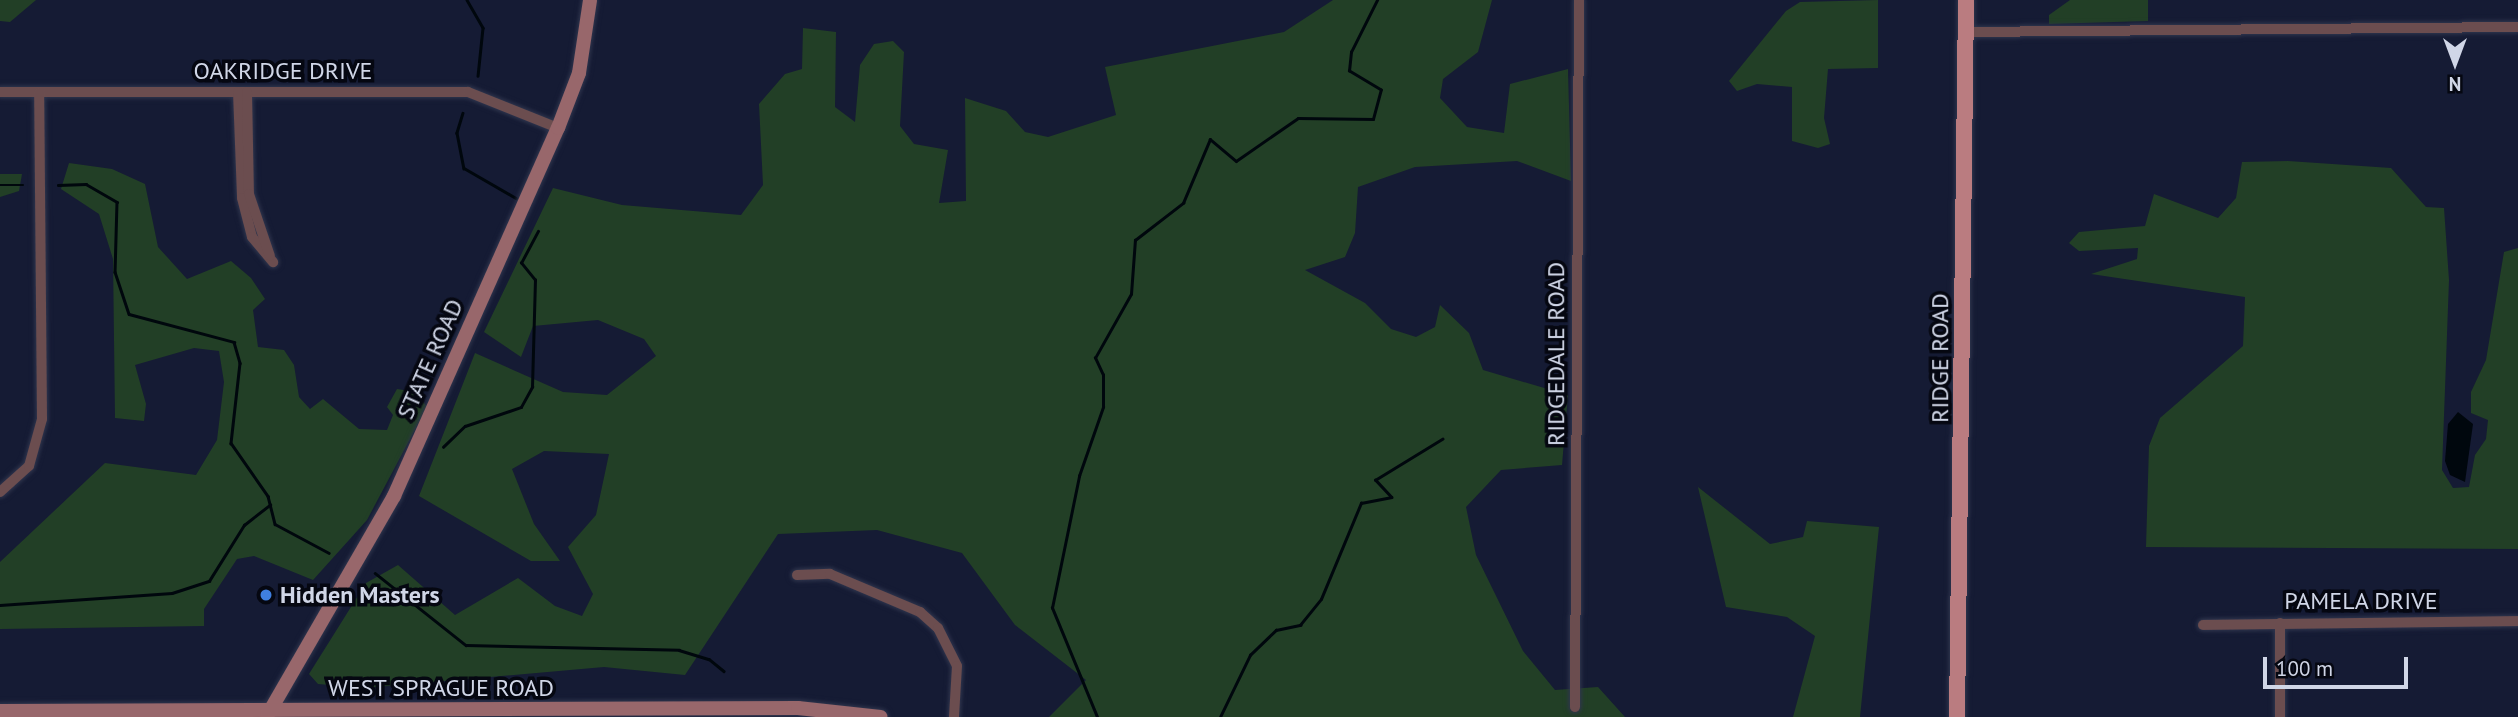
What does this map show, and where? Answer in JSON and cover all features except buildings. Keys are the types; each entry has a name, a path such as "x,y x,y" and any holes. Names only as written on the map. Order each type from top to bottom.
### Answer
{"main road":[{"name":"RIDGE ROAD","path":"1957,717 1966,0"}],"street":[{"name":"STATE ROAD","path":"268,714 394,496 558,128 579,73 590,0"},
{"name":"RIDGEDALE ROAD","path":"1575,708 1579,0"},
{"path":"1966,33 2518,27"},
{"name":"OAKRIDGE DRIVE","path":"0,92 468,92 558,128"},
{"path":"0,492 29,466 42,419 39,92"},
{"path":"243,92 248,194 273,262 252,237 242,198 243,92"},
{"path":"797,575 830,574 920,612 938,628 957,666 954,717"},
{"name":"PAMELA DRIVE","path":"2203,625 2518,621"},
{"path":"2280,623 2280,717"},
{"name":"WEST SPRAGUE ROAD","path":"0,711 268,714 694,713 798,708 881,717"}],"green space":[{"path":"0,0 36,0 10,22 0,21"},
{"path":"1333,0 1492,0 1478,52 1443,79 1440,98 1467,127 1504,133 1510,84 1568,69 1571,181 1517,161 1415,167 1358,187 1355,233 1345,257 1305,270 1365,303 1391,329 1416,337 1435,327 1440,305 1469,333 1483,370 1568,395 1562,465 1501,470 1466,507 1476,555 1523,651 1555,690 1598,687 1625,717 1049,717 1086,680 1015,625 962,553 877,530 778,534 685,675 604,667 365,688 318,684 309,674 366,583 398,565 455,615 518,578 555,606 582,616 593,594 568,547 596,515 609,454 544,451 512,469 534,524 560,561 531,561 419,496 475,353 563,392 607,395 656,356 644,339 598,320 533,326 521,357 484,332 553,188 622,205 741,215 763,185 759,104 785,74 802,69 803,28 836,32 835,107 855,122 860,65 874,44 893,41 904,52 900,126 914,144 948,150 939,203 966,201 965,98 1006,111 1025,132 1048,137 1116,115 1105,67 1284,32"},
{"path":"1878,0 1878,68 1828,69 1824,118 1830,144 1818,148 1792,141 1792,87 1757,84 1737,91 1729,81 1786,11 1800,2"},
{"path":"2070,0 2148,0 2148,21 2049,24 2049,15"},
{"path":"2288,161 2391,168 2426,207 2444,208 2449,280 2442,470 2453,488 2469,487 2475,455 2486,439 2488,420 2471,413 2471,392 2486,360 2504,252 2518,248 2518,549 2146,547 2149,446 2160,418 2243,346 2245,297 2091,274 2137,259 2138,248 2079,251 2069,243 2079,232 2145,226 2154,194 2218,218 2236,198 2242,162"},
{"path":"69,163 112,169 145,184 158,247 187,279 231,261 251,278 265,299 253,310 258,347 284,350 294,365 299,397 310,409 323,399 359,429 387,430 393,415 387,407 397,389 416,392 427,407 367,520 313,580 254,556 237,559 204,609 204,626 0,629 0,562 105,463 196,475 217,440 224,382 219,351 194,348 135,365 146,404 144,421 115,418 113,259 99,214 61,189"},
{"path":"0,174 22,174 19,191 0,197"},
{"path":"1698,487 1770,544 1803,537 1807,521 1879,527 1860,717 1793,717 1815,636 1787,617 1726,607"}],"shaded area":[{"path":"2458,412 2473,424 2465,482 2450,475 2445,461 2448,424"}],"waterway":[{"path":"467,0 483,28 478,76"},
{"path":"1097,717 1052,608 1079,476 1103,407 1103,375 1095,358 1131,294 1135,240 1183,203 1210,139 1236,161 1298,118 1373,119 1381,90 1349,71 1351,52 1377,0"},
{"path":"463,113 457,133 464,168 516,198"},
{"path":"58,185 86,184 117,202 115,272 129,314 234,342 240,363 231,443 268,496 275,524 329,553"},
{"path":"0,185 23,185"},
{"path":"443,447 465,426 521,407 532,387 535,280 521,263 538,231"},
{"path":"1220,717 1250,655 1276,630 1300,625 1321,599 1361,503 1391,497 1375,480 1442,439"},
{"path":"0,605 172,593 209,581 244,525 270,505"},
{"path":"375,573 466,645 679,650 709,659 724,671"}],"place":[{"name":"Hidden Masters","path":"266,595"}]}
